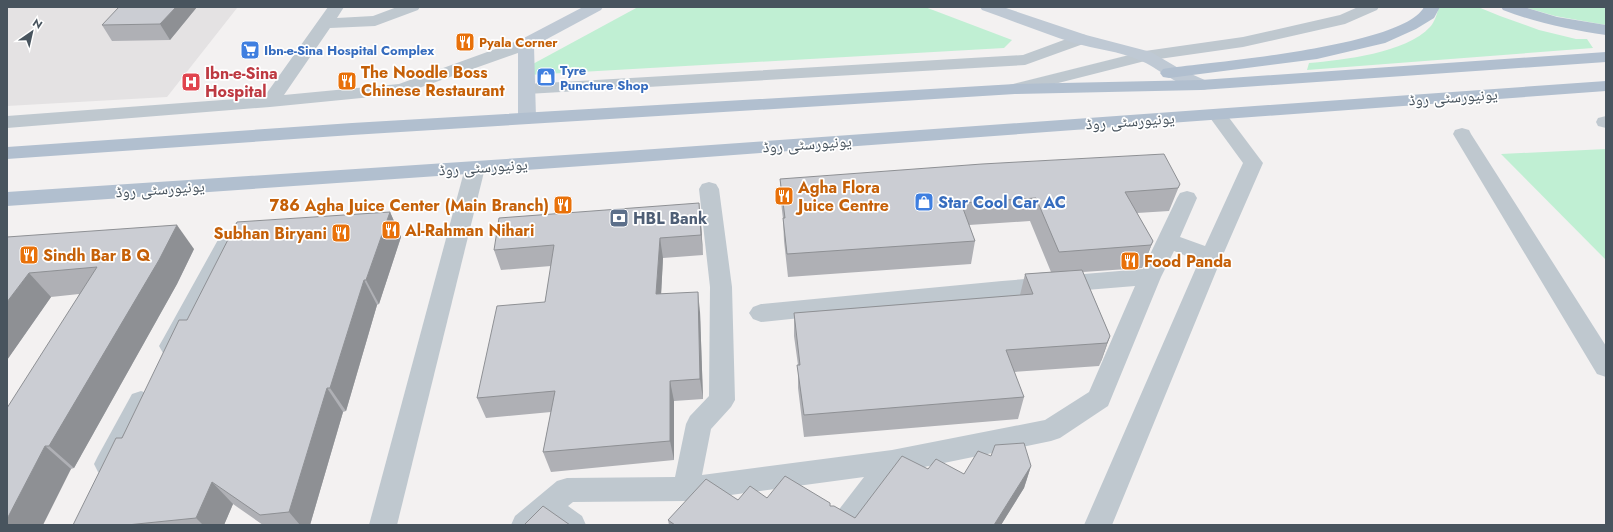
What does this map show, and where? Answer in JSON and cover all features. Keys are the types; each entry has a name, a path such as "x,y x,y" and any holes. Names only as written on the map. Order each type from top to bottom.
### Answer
{"main road":[{"path":"1015,88 1174,73 1317,54 1379,39 1410,26 1428,15 1432,7"},
{"path":"1509,7 1550,21 1576,27 1606,30"},
{"name":"یونیورسٹی روڈ","path":"7,152 1015,88 1201,85 1606,58"},
{"name":"یونیورسٹی روڈ","path":"7,199 475,168 1606,86"},
{"path":"1566,89 1606,91"}],"street":[{"path":"270,102 336,7"},
{"path":"324,23 375,21 412,7"},
{"path":"7,122 270,102 402,89 526,44 595,7"},
{"path":"988,7 1080,39 1144,56 1174,73 1201,85"},
{"path":"1015,88 1144,56 1243,42 1345,18 1371,7"},
{"path":"527,89 1025,60 1080,39"},
{"path":"526,44 527,118"},
{"path":"1098,525 1211,257 1253,163 1217,115"},
{"path":"1462,134 1606,367"},
{"path":"383,525 475,168"},
{"path":"686,490 699,424 722,400 721,287 710,189"},
{"path":"525,525 567,490 686,490 892,462 1051,430 1099,399 1150,277 1187,198"},
{"path":"161,364 238,224"},
{"path":"1168,240 1211,257"},
{"path":"761,313 1002,288 1150,277"},
{"path":"96,483 150,385"},
{"path":"844,525 892,462"},
{"path":"547,507 572,525"}],"shaded area":[{"path":"7,7 250,7 237,8 167,97 7,106"}],"green space":[{"path":"638,7 925,7 1012,40 1004,48 528,75 531,65"},
{"path":"1439,7 1478,7 1539,30 1576,39 1587,39 1593,48 1307,70 1309,63 1339,60 1373,54 1406,43 1419,36 1432,25"},
{"path":"1524,7 1606,7 1606,25 1555,16"},
{"path":"1606,149 1606,260 1501,154"}],"building":[{"path":"119,7 176,7 160,24 102,25"},
{"path":"1164,154 1180,184 1178,188 1125,192 1153,241 1151,245 1059,252 1036,198 961,203 975,241 787,254 783,218 785,218 780,179 982,164"},
{"path":"699,203 701,235 660,238 656,294 698,292 700,379 670,381 670,441 543,452 555,391 477,398 497,306 545,302 554,245 494,250 499,218"},
{"path":"390,212 366,280 364,280 330,388 327,388 289,512 260,515 212,482 196,518 127,525 73,525 116,438 122,438 179,320 187,320 237,222"},
{"path":"177,225 159,260 49,446 45,446 7,519 7,408 97,267 29,273 7,302 7,237"},
{"path":"1082,270 1110,336 1107,343 1006,350 1024,397 804,415 797,365 800,365 794,313 1033,294 1025,274"},
{"path":"1024,443 1031,466 994,525 675,525 668,520 706,479 738,500 750,486 767,498 785,476 830,503 830,506 834,506 855,518 902,456 928,469 936,459 964,474 978,451 991,456 995,445"},
{"path":"543,506 570,525 524,525"}],"place":[{"name":"Pyala Corner","path":"465,42"},
{"name":"Ibn-e-Sina Hospital Complex","path":"250,50"},
{"name":"Tyre Puncture Shop","path":"546,77"},
{"name":"The Noodle Boss Chinese Restaurant","path":"347,81"},
{"name":"Ibn-e-Sina Hospital","path":"191,82"},
{"name":"Agha Flora Juice Centre","path":"784,196"},
{"name":"Star Cool Car AC","path":"924,202"},
{"name":"786 Agha Juice Center (Main Branch)","path":"563,205"},
{"name":"HBL Bank","path":"619,218"},
{"name":"Al-Rahman Nihari","path":"391,230"},
{"name":"Subhan Biryani","path":"341,233"},
{"name":"Sindh Bar B Q","path":"29,255"},
{"name":"Food Panda","path":"1130,261"}]}
